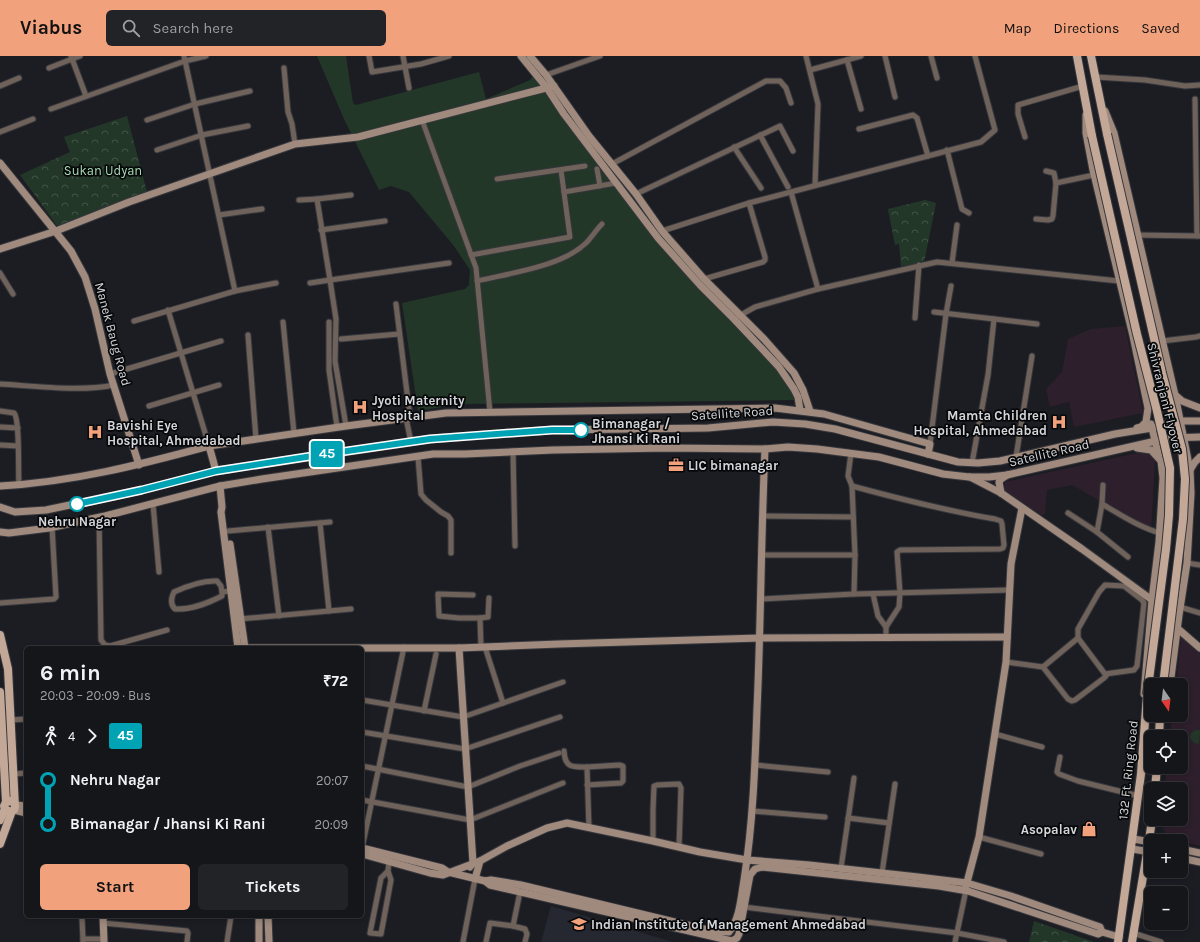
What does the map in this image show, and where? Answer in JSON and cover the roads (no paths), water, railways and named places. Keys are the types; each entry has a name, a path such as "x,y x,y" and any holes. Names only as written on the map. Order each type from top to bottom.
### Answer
{"main road":[{"path":"1077,56 1086,102"},
{"path":"1091,56 1101,102"},
{"name":"Shivranjani Flyover","path":"1086,102 1092,136 1137,334 1159,418 1170,468 1169,515 1150,678"},
{"name":"Shivranjani Flyover","path":"1101,102 1162,373 1182,449 1185,479 1183,519 1164,678"},
{"path":"0,635 8,669 14,774 9,807 0,844"},
{"path":"0,692 2,769 9,807 0,820"},
{"name":"132 Ft. Ring Road","path":"1132,849 1145,722"},
{"path":"1119,940 1132,849"},
{"path":"1132,942 1144,877"}],"street":[{"path":"49,68 71,58 80,56"},
{"path":"51,109 185,58 206,56"},
{"path":"369,56 372,72 421,64 446,56"},
{"path":"403,56 409,88"},
{"path":"521,56 550,87 636,194 662,231 779,367 798,397 800,410"},
{"path":"530,56 546,75 550,87 564,114 658,238 700,285 769,344 794,373 803,390 810,412"},
{"path":"546,75 600,56"},
{"path":"806,56 818,104 815,185"},
{"path":"810,70 861,56"},
{"path":"885,56 896,97"},
{"path":"931,56 937,78"},
{"path":"662,231 749,204 790,189 815,185 981,142 995,130 975,56"},
{"path":"71,58 86,96"},
{"path":"185,58 235,291"},
{"path":"847,60 861,109"},
{"path":"284,68 288,112 292,124 295,144"},
{"path":"1096,77 1145,80 1185,86 1200,85"},
{"path":"0,86 19,78"},
{"path":"612,164 766,81 780,81 786,88 791,103"},
{"path":"1026,137 1018,114 1018,105 1083,86"},
{"path":"0,250 56,231 129,202 295,144 328,139 358,137 550,87"},
{"path":"146,120 195,104 250,91"},
{"path":"1137,235 1198,236 1198,111 1195,99"},
{"path":"1086,102 1086,133 1094,175 1155,442 1161,461 1163,478 1160,533 1145,678"},
{"path":"1101,102 1114,133 1181,421 1190,470 1191,493 1187,563 1171,678"},
{"path":"859,129 913,115 916,116 928,156"},
{"path":"0,132 33,120"},
{"path":"422,120 476,268 490,412"},
{"path":"157,150 202,135 248,126"},
{"path":"636,194 780,126 793,151"},
{"path":"760,135 790,189 818,289"},
{"path":"734,148 761,188"},
{"path":"947,150 962,209 969,213"},
{"name":"Manek Baug Road","path":"0,163 71,251 85,277 95,309 110,374 140,465"},
{"path":"497,179 585,166"},
{"path":"597,169 600,186"},
{"path":"471,255 570,237 561,170"},
{"path":"1036,219 1048,220 1052,219 1053,216 1056,182 1054,173 1046,171"},
{"path":"1056,182 1094,175"},
{"path":"564,192 616,183"},
{"path":"300,200 351,194"},
{"path":"317,199 336,319 335,361 346,426"},
{"path":"704,279 763,262 765,260 749,204"},
{"path":"219,215 262,209"},
{"path":"322,230 385,221"},
{"path":"477,281 553,263 586,243 602,224"},
{"path":"952,263 957,225"},
{"path":"737,317 755,307 818,289 936,262 1119,281"},
{"path":"310,283 449,263"},
{"path":"915,318 919,265"},
{"path":"0,272 14,294"},
{"path":"134,321 235,291 276,283"},
{"path":"928,454 951,286"},
{"path":"396,304 411,442"},
{"path":"168,310 216,471"},
{"path":"934,312 1037,324"},
{"path":"972,463 988,375 994,319"},
{"path":"283,322 294,433"},
{"path":"329,322 329,370 337,427"},
{"path":"341,339 399,334"},
{"path":"248,335 256,439"},
{"path":"1162,340 1196,338 1200,336"},
{"path":"110,374 181,354 220,341"},
{"path":"1016,457 1032,356"},
{"path":"0,384 65,387 98,387 114,385"},
{"path":"149,406 219,385"},
{"path":"1175,395 1182,401 1200,408"},
{"path":"772,408 772,422"},
{"path":"0,486 77,478 140,465 209,446 446,413 772,408 800,410 839,418 930,444"},
{"path":"1115,434 1141,427 1146,422 1148,408"},
{"path":"0,412 15,414 18,428 18,485"},
{"name":"Satellite Road","path":"0,507 15,512 46,510 142,490 216,471 430,439 552,430 708,428 772,422 805,424 835,429 958,462 972,463 1000,461 1115,434 1152,428 1181,421 1200,421"},
{"path":"0,427 18,428"},
{"name":"Satellite Road","path":"0,532 9,533 52,527 99,518 220,486 433,454 667,448 765,449 788,447 851,452 879,457 943,474 969,477 989,477 1007,475 1169,438 1200,436"},
{"path":"0,445 18,446"},
{"path":"1118,450 1141,448 1151,450 1161,461"},
{"path":"364,848 442,868 448,872 475,879 485,881 491,880 615,910 712,931 729,932 735,926 747,860 752,810 760,638 762,516 765,449"},
{"path":"513,451 515,546"},
{"path":"851,452 848,476 852,486 855,555 854,594"},
{"path":"418,457 421,494 426,500 448,516 451,520 451,553"},
{"path":"1190,470 1195,462 1200,458"},
{"path":"1001,493 999,482 1001,478 1007,475"},
{"path":"969,477 1001,493 1152,600"},
{"path":"1097,532 1102,504 1103,485"},
{"path":"220,486 221,512 230,591 237,619"},
{"path":"852,486 930,506 1001,521 1004,545 1003,548 1000,549 900,550 897,552 900,593 899,607 886,627 886,637"},
{"path":"153,504 159,572"},
{"path":"1102,504 1149,530 1160,533"},
{"path":"222,508 225,511 228,531 240,646"},
{"path":"955,942 966,887 979,837 995,734 1006,662 1011,564 1022,508"},
{"path":"1068,513 1097,532 1128,557"},
{"path":"762,516 853,517"},
{"path":"99,518 102,643 110,646 168,630"},
{"path":"228,531 330,522"},
{"path":"320,523 329,611"},
{"path":"0,603 54,600 56,597 52,527"},
{"path":"268,527 279,616"},
{"path":"762,555 855,555"},
{"path":"1187,563 1200,566"},
{"path":"210,580 217,580 221,586 222,592 222,596 213,601 190,608 175,609 171,599 174,592 180,589 210,580"},
{"path":"1105,585 1124,586 1143,601 1143,622 1136,668 1134,670 1105,674 1078,638 1078,629 1099,592 1105,585"},
{"path":"761,599 854,594 1010,590"},
{"path":"222,592 230,591"},
{"path":"473,595 438,594 439,616 459,618 488,617 489,598"},
{"path":"873,594 878,616 886,627"},
{"path":"1180,607 1200,613"},
{"path":"237,619 351,609"},
{"path":"480,618 483,647 503,703"},
{"path":"1177,628 1200,648"},
{"path":"364,647 459,648 760,638 1007,637"},
{"path":"1006,662 1043,666 1078,638"},
{"path":"364,839 404,647"},
{"path":"459,648 470,820 476,862 475,879 463,942"},
{"path":"424,711 436,654"},
{"path":"1043,666 1072,701 1104,678 1106,676 1105,674"},
{"path":"364,700 463,717 563,682"},
{"path":"364,732 465,749 560,717"},
{"path":"11,720 24,720"},
{"path":"995,734 1042,747"},
{"path":"364,766 468,787 520,766 562,752 566,763 573,767 623,766 623,781 621,783 587,785"},
{"path":"1060,757 1057,772 1059,774 1078,781 1138,796"},
{"path":"755,765 828,772"},
{"path":"587,767 589,828"},
{"path":"14,774 24,773"},
{"path":"841,868 854,778"},
{"path":"364,800 470,820 563,783"},
{"path":"653,841 654,786 657,784 679,784 681,788 679,847"},
{"path":"882,873 895,784"},
{"path":"9,807 24,806"},
{"path":"9,807 24,812"},
{"path":"752,810 825,816"},
{"path":"848,818 889,823"},
{"path":"364,855 430,873 443,875 476,862 547,828 567,823 747,860 882,873 1010,896 1081,920 1100,928 1102,932 1119,940"},
{"path":"979,837 1040,854"},
{"path":"1133,839 1144,841"},
{"path":"1132,849 1144,850"},
{"path":"1188,850 1200,853"},
{"path":"1188,859 1200,862"},
{"path":"747,860 755,869"},
{"path":"388,871 381,878 370,933 381,934 391,880 388,871 389,862"},
{"path":"463,876 476,862"},
{"path":"736,941 739,934 750,875 755,869 762,867 939,886 966,887"},
{"path":"513,926 521,888"},
{"path":"744,907 957,933 1004,942"},
{"path":"615,910 728,941 736,941"},
{"path":"227,942 231,918"},
{"path":"259,918 260,942"},
{"path":"268,918 270,942"},
{"path":"82,919 83,941 104,941 103,919 187,931 187,942"},
{"path":"486,942 490,923 525,929 527,934 525,942"},
{"path":"729,932 736,941"},
{"path":"1133,933 1161,942"}],"place":[{"name":"Jyoti Maternity Hospital","path":"360,407"},
{"name":"Mamta Children Hospital, Ahmedabad","path":"1059,422"},
{"name":"Bimanagar / Jhansi Ki Rani","path":"581,430"},
{"name":"Bavishi Eye Hospital, Ahmedabad","path":"95,432"},
{"name":"LIC bimanagar","path":"676,465"},
{"name":"Nehru Nagar","path":"77,504"},
{"name":"Asopalav","path":"1089,829"},
{"name":"Indian Institute of Management Ahmedabad","path":"579,924"}],"park label":[{"name":"Sukan Udyan","path":"103,170"}]}
